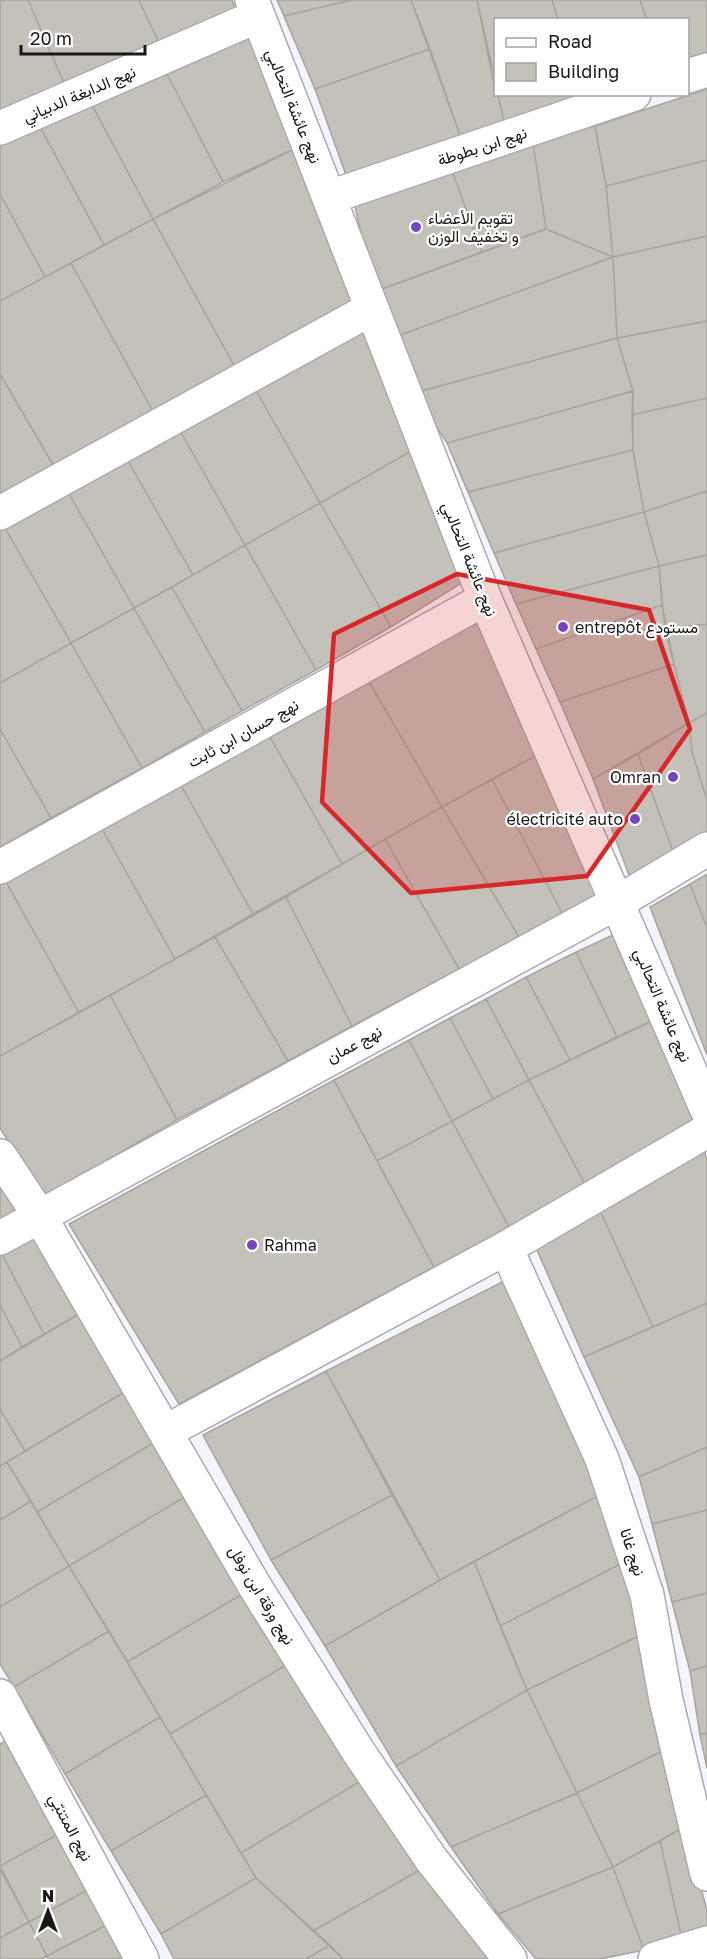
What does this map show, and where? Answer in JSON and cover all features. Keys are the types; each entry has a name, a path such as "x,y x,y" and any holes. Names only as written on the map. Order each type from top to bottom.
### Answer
{"street":[{"name":"نهج الدابغة الدبياني","path":"0,128 255,8"},
{"name":"نهج عائشة التحالبي","path":"255,8 485,599 707,1110"},
{"path":"689,75 707,70"},
{"name":"نهج ابن بطوطة","path":"330,197 628,96"},
{"path":"0,513 371,309"},
{"name":"نهج حسان ابن ثابت","path":"0,867 485,599"},
{"name":"نهج عمان","path":"0,1238 618,902 707,849"},
{"path":"166,1431 506,1248 707,1131"},
{"name":"نهج ورقة ابن نوفل","path":"0,1155 39,1215 254,1585 358,1751 431,1859 510,1959"},
{"name":"نهج غانا","path":"506,1248 602,1460 647,1595 666,1700 707,1874"},
{"name":"نهج المتنبّي","path":"3,1708 142,1959"},
{"path":"655,1959 707,1943"}],"highlighted area":[{"path":"457,574 649,610 690,729 587,876 411,893 322,802 334,634"}],"building":[{"path":"0,0 28,0 64,83 0,111"},
{"path":"28,0 139,0 159,43 64,83"},
{"path":"139,0 232,0 235,8 159,43"},
{"path":"277,0 352,0 284,16"},
{"path":"352,0 411,0 430,49 315,89 284,16"},
{"path":"411,0 477,0 494,84 494,96 498,96 507,137 461,138"},
{"path":"477,0 552,0 557,18 494,18 494,75"},
{"path":"552,0 640,0 646,18 557,18"},
{"path":"640,0 707,0 707,54 689,62 689,18 646,18"},
{"path":"253,33 300,146 223,182 165,70"},
{"path":"430,49 461,138 346,175 315,89"},
{"path":"165,70 223,182 153,219 91,103"},
{"path":"707,89 707,160 606,186 595,126"},
{"path":"498,96 579,96 507,137"},
{"path":"91,103 153,219 104,245 39,125"},
{"path":"39,125 104,245 45,277 0,194 0,142"},
{"path":"595,126 606,186 613,257 546,229 533,143"},
{"path":"533,143 546,229 482,252 451,168"},
{"path":"300,146 361,302 236,369 153,219"},
{"path":"707,160 707,236 613,257 606,186"},
{"name":"تقويم الأعضاء و تخفيف الوزن","path":"451,168 482,252 374,292 354,202"},
{"path":"0,194 45,277 0,301"},
{"path":"153,219 236,369 154,413 71,263"},
{"path":"546,229 613,257 392,338 374,292"},
{"path":"707,236 707,321 617,338 613,257"},
{"path":"613,257 617,338 414,393 392,338"},
{"path":"71,263 154,413 55,468 0,374 0,301"},
{"path":"707,321 707,398 632,415 633,391 617,338"},
{"path":"373,322 420,446 320,503 254,387"},
{"path":"617,338 633,391 447,443 414,393"},
{"path":"0,374 55,468 0,500"},
{"path":"254,387 320,503 245,545 179,429"},
{"path":"633,391 633,450 468,492 447,443"},
{"path":"707,398 707,491 644,512 633,450 632,415"},
{"path":"179,429 245,545 193,575 127,459"},
{"path":"420,446 473,576 391,627 320,503"},
{"path":"633,450 644,512 494,553 468,492"},
{"path":"127,459 193,575 134,608 68,492"},
{"path":"707,491 707,555 659,566 644,512"},
{"path":"68,492 134,608 71,643 5,528"},
{"path":"320,503 391,627 316,670 245,545"},
{"path":"644,512 659,566 516,604 494,553"},
{"path":"5,528 71,643 0,683 0,530"},
{"path":"245,545 316,670 242,711 172,587"},
{"path":"707,555 707,624 665,629 659,566"},
{"name":"entrepôt مستودع","path":"659,566 662,605 536,649 516,604"},
{"path":"172,587 242,711 205,732 134,608"},
{"path":"662,605 674,664 560,702 536,649"},
{"path":"134,608 205,732 142,768 71,643"},
{"path":"487,618 543,752 442,807 368,680"},
{"path":"707,624 707,713 689,723 665,629"},
{"path":"71,643 142,768 51,818 0,729 0,683"},
{"path":"674,664 689,723 593,779 560,702"},
{"path":"368,680 442,807 342,864 269,735"},
{"path":"707,713 707,800 692,752 689,723"},
{"name":"Omran","path":"689,723 692,752 707,800 707,839 676,860 638,754"},
{"path":"0,729 51,818 0,847"},
{"path":"269,735 342,864 253,914 181,785"},
{"path":"543,752 609,889 562,913 492,779"},
{"name":"électricité auto","path":"638,754 676,860 632,883 593,779"},
{"path":"492,779 562,913 519,937 442,807"},
{"path":"181,785 253,914 175,959 102,829"},
{"path":"442,807 519,937 459,969 385,839"},
{"path":"102,829 175,959 79,1013 5,880"},
{"path":"385,839 459,969 352,1026 286,897"},
{"path":"707,874 707,928 690,884"},
{"path":"5,880 79,1013 0,1056 0,882"},
{"path":"690,884 707,928 707,1055 650,907"},
{"path":"286,897 352,1026 288,1061 215,937"},
{"path":"615,934 656,1019 617,1037 576,952"},
{"path":"215,937 288,1061 177,1120 110,995"},
{"path":"576,952 617,1037 570,1060 526,977"},
{"path":"526,977 570,1060 529,1080 486,999"},
{"path":"110,995 177,1120 43,1197 0,1128 0,1056"},
{"path":"486,999 529,1080 493,1099 450,1018"},
{"path":"450,1018 493,1099 452,1121 409,1040"},
{"path":"656,1019 707,1122 586,1186 529,1080"},
{"path":"409,1040 452,1121 377,1161 334,1080"},
{"name":"Rahma","path":"334,1080 434,1267 179,1404 69,1224"},
{"path":"529,1080 586,1186 509,1227 452,1121"},
{"path":"452,1121 509,1227 434,1267 377,1161"},
{"path":"704,1148 707,1161 707,1303 653,1327 598,1206"},
{"path":"0,1169 29,1216 0,1233"},
{"path":"598,1206 653,1327 584,1357 533,1241"},
{"path":"38,1226 84,1311 44,1334 0,1251"},
{"path":"0,1251 44,1334 22,1347 0,1305"},
{"path":"512,1277 611,1489 440,1580 326,1371"},
{"path":"707,1303 707,1447 639,1477 584,1357"},
{"path":"0,1305 22,1347 0,1361"},
{"path":"84,1311 131,1388 25,1451 0,1409 0,1361"},
{"path":"326,1371 392,1495 271,1560 203,1435"},
{"path":"131,1388 160,1439 37,1512 7,1462"},
{"path":"0,1409 25,1451 0,1466"},
{"path":"160,1439 193,1492 69,1566 37,1512"},
{"path":"707,1447 707,1510 652,1524 639,1477"},
{"path":"7,1462 31,1501 0,1520 0,1466"},
{"path":"611,1489 632,1558 500,1626 474,1561"},
{"path":"193,1492 251,1589 127,1662 69,1566"},
{"path":"392,1495 440,1580 325,1646 271,1560"},
{"path":"31,1501 69,1566 0,1607 0,1520"},
{"path":"707,1510 707,1593 672,1602 652,1524"},
{"path":"632,1558 651,1630 527,1690 500,1626"},
{"path":"474,1561 527,1690 396,1766 325,1646"},
{"path":"69,1566 109,1631 14,1687 0,1664 0,1607"},
{"path":"251,1589 293,1661 170,1734 127,1662"},
{"path":"707,1593 707,1666 690,1671 672,1602"},
{"path":"651,1630 667,1749 577,1793 527,1690"},
{"path":"109,1631 160,1717 65,1774 14,1687"},
{"path":"293,1661 364,1779 241,1853 170,1734"},
{"path":"707,1666 707,1733 700,1735 690,1671"},
{"path":"527,1690 577,1793 451,1847 396,1766"},
{"path":"160,1717 206,1795 111,1851 65,1774"},
{"path":"707,1733 707,1768 700,1735"},
{"path":"10,1738 62,1832 0,1866 0,1744"},
{"path":"667,1749 684,1827 613,1867 577,1793"},
{"path":"364,1779 425,1867 313,1931 256,1878 241,1853"},
{"path":"577,1793 613,1867 498,1914 451,1847"},
{"path":"206,1795 256,1878 161,1934 111,1851"},
{"path":"684,1827 707,1910 707,1933 682,1939 660,1841"},
{"path":"62,1832 93,1887 29,1922 0,1866"},
{"path":"660,1841 682,1939 644,1950 613,1867"},
{"path":"425,1867 499,1959 343,1959 313,1931"},
{"path":"613,1867 644,1950 600,1959 536,1959 498,1914"},
{"path":"0,1869 29,1922 0,1938"},
{"path":"256,1878 330,1945 306,1959 174,1959 161,1934"},
{"path":"93,1887 112,1922 47,1956 29,1922"},
{"path":"29,1922 47,1956 42,1959 0,1959 0,1938"},
{"path":"112,1922 133,1959 48,1959 47,1956"},
{"path":"330,1945 343,1959 306,1959"}],"place":[{"name":"تقويم الأعضاء و تخفيف الوزن","path":"416,227"},
{"name":"entrepôt مستودع","path":"563,627"},
{"name":"Omran","path":"673,777"},
{"name":"électricité auto","path":"635,819"},
{"name":"Rahma","path":"252,1245"}]}
